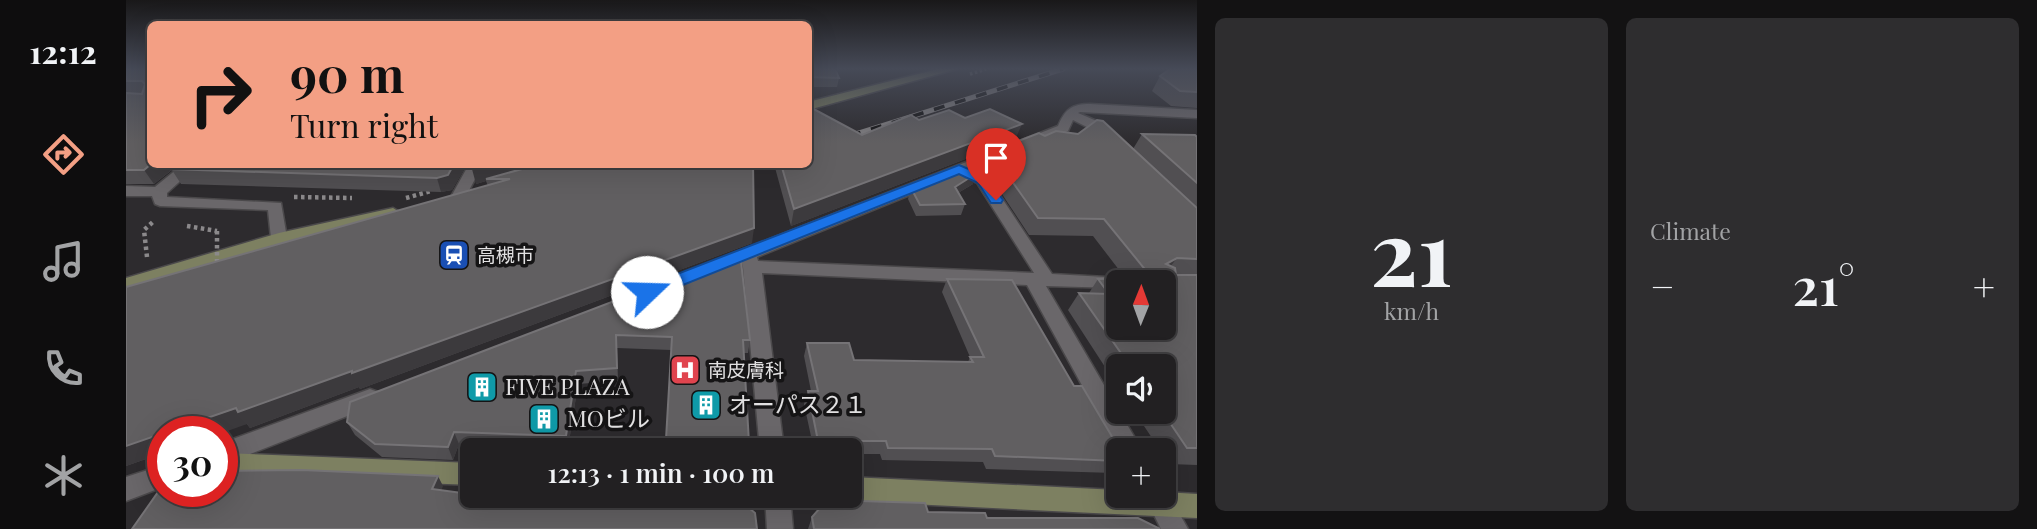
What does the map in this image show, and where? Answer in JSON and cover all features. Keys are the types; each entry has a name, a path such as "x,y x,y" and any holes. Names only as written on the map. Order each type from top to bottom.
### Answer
{"street":[{"path":"812,105 856,94"},
{"path":"708,269 749,261 959,169 1063,128 1069,114 1077,108 1197,114"},
{"path":"1069,114 1094,125 1122,152"},
{"path":"126,191 159,192 187,168"},
{"path":"474,168 454,197 487,188"},
{"path":"959,169 983,180 1040,279 1124,438"},
{"path":"159,192 160,201 275,206 279,238"},
{"path":"126,284 405,204"},
{"path":"749,261 1106,282"},
{"path":"749,261 771,438"},
{"path":"238,448 388,391"},
{"path":"238,465 460,474"},
{"path":"126,489 147,482"},
{"path":"862,489 1106,498"},
{"path":"1176,503 1197,506"},
{"path":"778,508 780,529"},
{"path":"1163,508 1175,529"}],"path":[{"path":"405,204 468,180"},
{"path":"292,197 359,199"},
{"path":"148,258 144,230 175,202"},
{"path":"154,221 164,222"},
{"path":"178,224 217,231 217,277"}],"building":[{"path":"126,94 147,94 147,167 144,170 126,170"},
{"path":"812,108 862,135 911,115 919,120 949,110 965,118 990,109 1022,124 794,209 782,168 812,168"},
{"path":"1097,120 1103,121 1197,208 1197,259 1177,258 1166,264 1175,270 1145,270 1104,219 1038,218 997,160 985,154 1039,133 1045,136 1056,131 1078,134"},
{"path":"1142,134 1195,135 1197,183"},
{"path":"964,167 977,173 955,187 965,204 920,205 911,188"},
{"path":"452,168 448,175 437,178 171,169"},
{"path":"526,168 753,168 754,228 238,412 236,408 213,416 147,416 147,439 126,446 126,287 510,179 486,179"},
{"path":"740,253 750,340 743,340 749,438 666,438 672,337 616,335 617,368 576,371 566,436 454,432 448,447 375,444 347,422 350,402"},
{"path":"1176,275 1197,275 1197,448 1187,448 1171,424 1176,424 1176,354 1122,354 1112,340 1176,340"},
{"path":"947,279 1012,280 1074,386 1082,386 1113,438 1106,438 1106,461 995,456 992,449 888,448 886,441 817,438 808,391 818,391 807,343 849,343 854,360 973,362 970,357 984,357"},
{"path":"1098,279 1106,279 1106,290"},
{"path":"1079,293 1106,294 1106,332"},
{"path":"302,470 438,476 432,489 460,493 460,508 749,508 755,513 757,529 132,529 148,507 238,507 238,471"},
{"path":"862,501 925,503 928,512 985,513 987,518 1138,518 1160,529 814,529 812,517 820,508 862,508"}],"railway":[{"path":"812,148 984,94"}],"place":[{"name":"高槻市","path":"454,255"},
{"name":"南皮膚科","path":"685,370"},
{"name":"FIVE PLAZA","path":"482,387"},
{"name":"オーパス２１","path":"706,405"},
{"name":"MOビル","path":"544,419"}],"route":[{"path":"647,292 959,169 983,180 996,200"}]}
